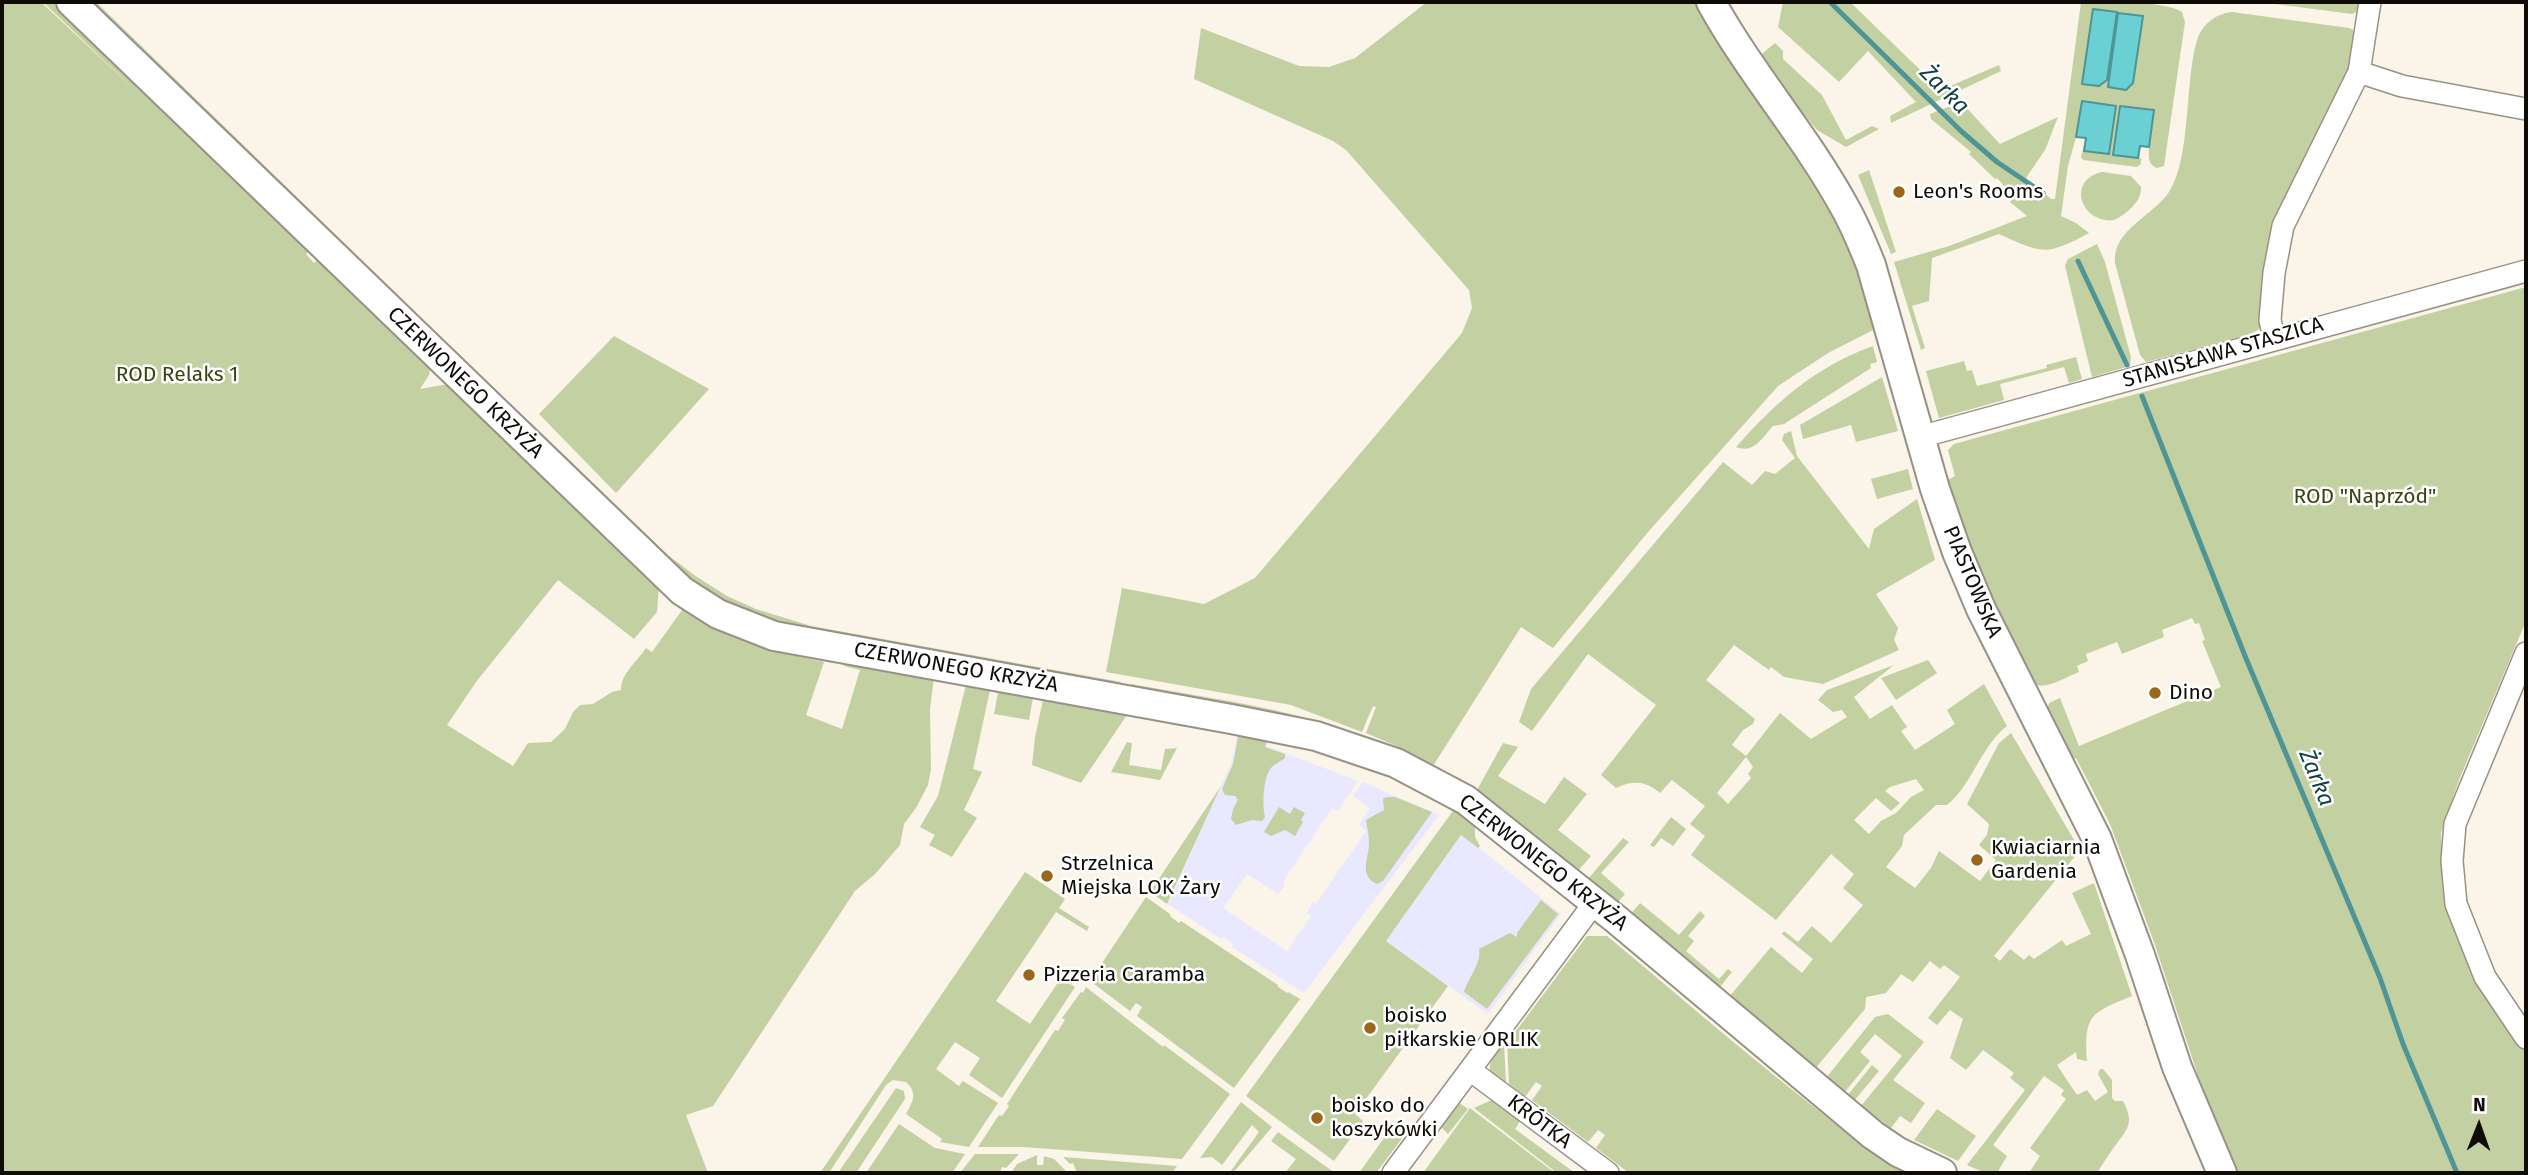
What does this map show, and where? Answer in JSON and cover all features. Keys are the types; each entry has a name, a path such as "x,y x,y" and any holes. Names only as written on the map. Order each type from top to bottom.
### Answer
{"street":[{"name":"CZERWONEGO KRZYŻA","path":"71,2 682,591 718,614 774,636 1316,736 1396,763 1466,800 1595,902 1873,1135 1898,1152 1942,1173"},
{"name":"PIASTOWSKA","path":"1711,2 1746,60 1821,166 1859,236 1871,265 1943,515 1981,610 2096,839 2140,955 2177,1067 2222,1173"},
{"path":"2274,338 2270,320 2274,273 2283,226 2359,72 2370,2"},
{"path":"2359,72 2402,86 2526,109"},
{"name":"STANISŁAWA STASZICA","path":"1920,437 2526,271"},
{"path":"2526,653 2455,824 2452,861 2456,904 2486,977 2526,1038"},
{"path":"1393,1173 1595,902"},
{"name":"KRÓTKA","path":"1470,1070 1608,1173"}],"shaded area":[{"path":"1243,731 1270,736 1267,746 1358,781 1338,811 1332,808 1283,882 1285,885 1278,894 1247,874 1223,908 1287,951 1311,916 1307,913 1313,902 1316,904 1366,831 1359,825 1370,808 1353,796 1363,782 1439,815 1304,993 1232,947 1233,944 1223,937 1221,939 1168,904 1231,764 1237,736"},
{"path":"1462,834 1561,914 1488,1014 1386,941"}],"green space":[{"name":"ROD Relaks 1","path":"2,2 41,2 138,93 43,2 61,2 314,247 306,254 314,263 323,254 431,365 429,375 420,389 448,384 659,586 657,612 634,639 558,580 476,682 447,725 513,766 528,743 551,742 565,729 573,712 580,705 593,704 612,692 621,690 630,668 646,648 652,652 685,606 724,628 783,653 824,662 806,715 842,729 860,670 844,666 846,659 934,677 930,709 931,769 928,785 904,824 900,845 875,874 855,891 713,1106 686,1115 708,1173 2,1173"},
{"path":"81,2 96,2 402,299 397,302"},
{"path":"1427,2 1700,2 1836,209 1879,327 1828,353 1778,386 1648,532 1553,648 1521,627 1433,766 1366,733 1376,707 1373,706 1362,732 1291,705 1106,672 1122,588 1204,604 1255,578 1462,333 1472,308 1469,290 1346,150 1333,141 1194,79 1201,28 1299,66 1329,67 1355,58"},
{"path":"1783,2 1850,2 1941,90 1999,65 2001,71 1891,123 1890,116 1916,102 1868,51 1839,82 1778,27"},
{"path":"2081,2 2162,5 2182,12 2185,22 2164,166 2154,166 2149,159 2149,147 2140,145 2141,164 2137,167 2083,160 2081,157 2086,138 2076,137 2068,166 2061,216 2089,233 2063,246 2044,250 2026,246 1999,234 1932,258 1929,301 1912,306 1925,348 1921,350 1894,262 1949,246 2027,216 2010,202 2013,196 1997,178 1931,119 1930,114 1961,102 2000,144 2058,117 2045,150 2026,178 2051,199 2055,199"},
{"path":"2260,2 2365,2 2361,10 2352,14"},
{"path":"2232,12 2349,28 2355,31 2355,61 2270,264 2261,328 2251,334 2146,362 2140,355 2115,263 2116,251 2127,232 2169,192 2176,177 2185,138 2191,74 2198,37 2212,20"},
{"path":"1775,43 1783,51 1783,59 1822,95 1846,140 1872,126 1879,129 1846,147 1817,130 1757,58"},
{"path":"1869,170 1896,252 1891,254 1858,175"},
{"path":"2102,172 2131,176 2141,187 2133,206 2114,220 2093,215 2082,200 2084,183"},
{"path":"2097,244 2105,262 2131,357 2130,366 2092,377 2065,266 2068,259"},
{"name":"ROD \"Naprzód\"","path":"2526,287 2526,621 2459,780 2441,833 2443,882 2452,913 2526,1052 2526,1173 2238,1173 2213,1121 2154,942 2110,824 2076,758 2070,760 2047,709 2049,703 2060,698 2079,746 2221,687 2202,641 2205,640 2199,623 2195,624 2192,618 2162,630 2164,637 2122,654 2117,642 2086,654 2088,661 2077,666 2079,672 2050,684 2033,684 1976,570 1946,481 1955,476 1948,450 1954,444"},
{"path":"614,336 709,389 616,493 539,414"},
{"path":"1873,346 1877,362 1870,364 1871,368 1784,424 1773,426 1753,447 1736,447 1766,415 1815,375"},
{"path":"2076,357 2082,379 2069,383 2064,367 2000,384 2004,400 1939,418 1926,371 1964,361 1967,371 1972,370 1977,386 2047,368 2046,365"},
{"path":"1882,377 1898,431 1856,442 1851,425 1803,439 1800,425"},
{"path":"530,422 669,556 727,596 756,609 811,626 1121,682 1121,687 782,631 689,586 526,426"},
{"path":"1791,431 1797,456 1869,549 1874,529 1917,499 1935,560 1876,594 1898,628 1894,640 1899,650 1823,684 1784,677 1771,667 1769,670 1734,645 1706,680 1755,719 1732,745 1746,756 1780,713 1811,739 1847,717 1842,710 1833,712 1818,700 1827,690 1894,665 1854,697 1870,719 1892,705 1907,727 1901,731 1915,750 1955,724 1947,710 1984,684 2007,726 1990,744 1956,796 1947,805 1936,805 1904,835 1902,846 1886,867 1915,888 1931,868 1939,851 1980,881 1996,860 1979,845 1987,835 1989,824 1967,804 1999,743 2011,733 2080,850 1994,956 2000,961 2010,949 2024,960 2029,955 2034,959 2062,940 2066,946 2091,934 2072,893 2094,883 2132,996 2107,1007 2093,1017 2087,1033 2087,1061 2077,1059 2076,1052 2057,1065 2077,1095 2087,1090 2095,1101 2108,1092 2098,1074 2100,1069 2103,1069 2112,1080 2112,1098 2115,1101 2123,1101 2127,1109 2128,1127 2097,1173 2029,1173 2040,1156 2030,1148 2066,1099 2061,1095 2064,1090 2044,1076 1993,1145 2007,1156 1997,1173 1985,1173 1967,1165 2025,1090 2010,1078 2014,1073 1983,1050 1966,1070 1950,1058 1963,1019 1950,1010 1937,1025 1928,1018 1960,977 1944,965 1940,969 1930,961 1913,982 1901,974 1886,993 1866,997 1865,1009 1814,1070 1729,997 1771,947 1802,973 1813,959 1782,934 1784,931 1798,942 1812,926 1831,943 1863,905 1843,888 1854,874 1831,854 1776,920 1691,855 1705,836 1690,824 1705,806 1672,780 1660,793 1639,783 1616,788 1601,775 1656,705 1588,654 1532,731 1519,722 1531,689 1723,462 1752,485 1765,471 1775,474 1795,458 1782,440 1784,434","holes":["1746,757 1753,767 1748,774 1751,778 1728,804 1717,793","1916,779 1924,790 1911,797 1869,834 1854,820 1876,798 1891,811 1900,803 1885,791"]},
{"path":"1908,469 1913,489 1877,499 1871,479"},
{"path":"1928,660 1937,673 1896,700 1881,678"},
{"path":"1131,684 1275,710 1358,735 1357,738 1130,689"},
{"path":"966,685 990,690 973,769 982,772 964,810 977,818 952,857 929,845 935,835 920,827 938,796"},
{"path":"998,692 1033,698 1029,720 994,714"},
{"path":"1043,700 1127,715 1081,783 1032,765"},
{"path":"1243,733 1268,737 1265,747 1285,754 1285,758 1268,772 1263,799 1265,817 1262,821 1252,820 1236,825 1231,819 1238,800 1235,796 1225,795 1222,789 1233,764 1238,737"},
{"path":"1127,742 1132,743 1129,765 1161,770 1165,749 1177,748 1160,780 1111,772"},
{"path":"1503,743 1518,747 1498,776 1545,804 1564,777 1587,794 1558,830 1591,856 1577,872 1477,790"},
{"path":"1221,786 1167,904 1150,892"},
{"path":"1395,797 1432,812 1383,881 1377,884 1366,871 1369,843 1366,820 1384,810 1383,799"},
{"path":"1458,804 1475,824 1475,837 1480,846 1478,848 1461,835 1386,941 1448,986 1355,1114 1363,1121 1334,1161 1246,1096"},
{"path":"1279,807 1290,814 1294,807 1305,813 1295,836 1285,830 1271,836 1264,832"},
{"path":"1671,817 1686,829 1673,846 1661,838 1654,847 1650,845"},
{"path":"1623,838 1629,842 1601,873 1625,894 1616,904 1587,880"},
{"path":"1025,872 1065,899 1059,908 1089,927 1087,931 1056,912 996,1001 1030,1024 1061,978 1075,987 1002,1098 969,1075 980,1058 955,1042 936,1069 959,1086 963,1081 998,1103 969,1147 940,1142 942,1139 906,1114 912,1101 912,1090 906,1082 893,1080 886,1085 829,1173 820,1173"},
{"path":"1146,897 1179,923 1181,921 1287,993 1300,999 1234,1088 1137,1016 1142,1007 1136,1003 1130,1011 1090,981"},
{"path":"1541,900 1558,914 1487,1009 1464,992 1477,965 1479,949 1510,933 1517,937 1517,933"},
{"path":"1640,903 1679,935 1700,911 1705,916 1688,936 1694,941 1686,951 1719,979 1728,969 1732,972 1719,988 1630,915"},
{"path":"1587,936 1607,936 1839,1127 1865,1147 1908,1173 1629,1173 1596,1148 1605,1135 1598,1130 1588,1142 1532,1100 1542,1086 1536,1082 1525,1097 1509,1084 1507,1043"},
{"path":"1086,987 1163,1047 1164,1045 1230,1094 1182,1159 1024,1147 978,1147 999,1115 1002,1116 1009,1106 1007,1104 1055,1030 1058,1031 1065,1020 1062,1018"},
{"path":"1888,1014 1924,1042 1893,1080 1925,1103 1911,1123 1900,1116 1891,1128 1861,1106 1902,1056 1875,1034 1860,1052 1870,1061 1844,1093 1826,1078 1875,1017"},
{"path":"1503,1042 1506,1083 1490,1074 1491,1060"},
{"path":"1872,1065 1879,1071 1854,1101 1847,1096"},
{"path":"896,1088 904,1091 905,1099 856,1173 838,1173"},
{"path":"1496,1098 1522,1118 1515,1129 1575,1173 1557,1173 1474,1108"},
{"path":"1457,1101 1468,1109 1448,1134 1442,1128 1442,1122"},
{"path":"1241,1102 1272,1127 1233,1173 1230,1172 1259,1132 1252,1125 1222,1165 1212,1157 1200,1158"},
{"path":"1470,1108 1555,1173 1423,1173"},
{"path":"1937,1109 1976,1136 1958,1161 1914,1140"},
{"path":"1398,1123 1406,1128 1407,1132 1376,1173 1359,1173 1394,1124"},
{"path":"899,1124 935,1148 965,1154 952,1173 866,1173"},
{"path":"1278,1132 1335,1173 1285,1173 1296,1159 1271,1141"},
{"path":"975,1154 1019,1154 1006,1168 1002,1167 1000,1173 960,1173"},
{"path":"1037,1155 1037,1165 1043,1165 1044,1156 1054,1159 1068,1173 1011,1173 1017,1164"},
{"path":"1063,1157 1177,1166 1172,1173 1077,1173 1073,1163 1070,1164"}],"water":[{"path":"2093,9 2117,12 2107,80 2099,86 2082,84"},
{"path":"2118,13 2143,16 2133,83 2126,90 2108,87"},
{"path":"2082,101 2116,106 2109,154 2084,151 2086,138 2076,137"},
{"path":"2120,106 2154,110 2149,147 2140,146 2138,158 2113,155"}],"waterway":[{"name":"Żarka","path":"1830,2 1961,131 1997,162 2043,193"},
{"name":"Żarka","path":"2078,261 2127,365"},
{"name":"Żarka","path":"2142,396 2245,656 2380,978 2403,1044 2457,1173"}],"place":[{"name":"Leon's Rooms","path":"1899,192"},
{"name":"Dino","path":"2155,693"},
{"name":"Kwiaciarnia Gardenia","path":"1977,860"},
{"name":"Strzelnica Miejska LOK Żary","path":"1047,876"},
{"name":"Pizzeria Caramba","path":"1029,975"},
{"name":"boisko piłkarskie ORLIK","path":"1370,1028"},
{"name":"boisko do koszykówki","path":"1317,1118"}]}
